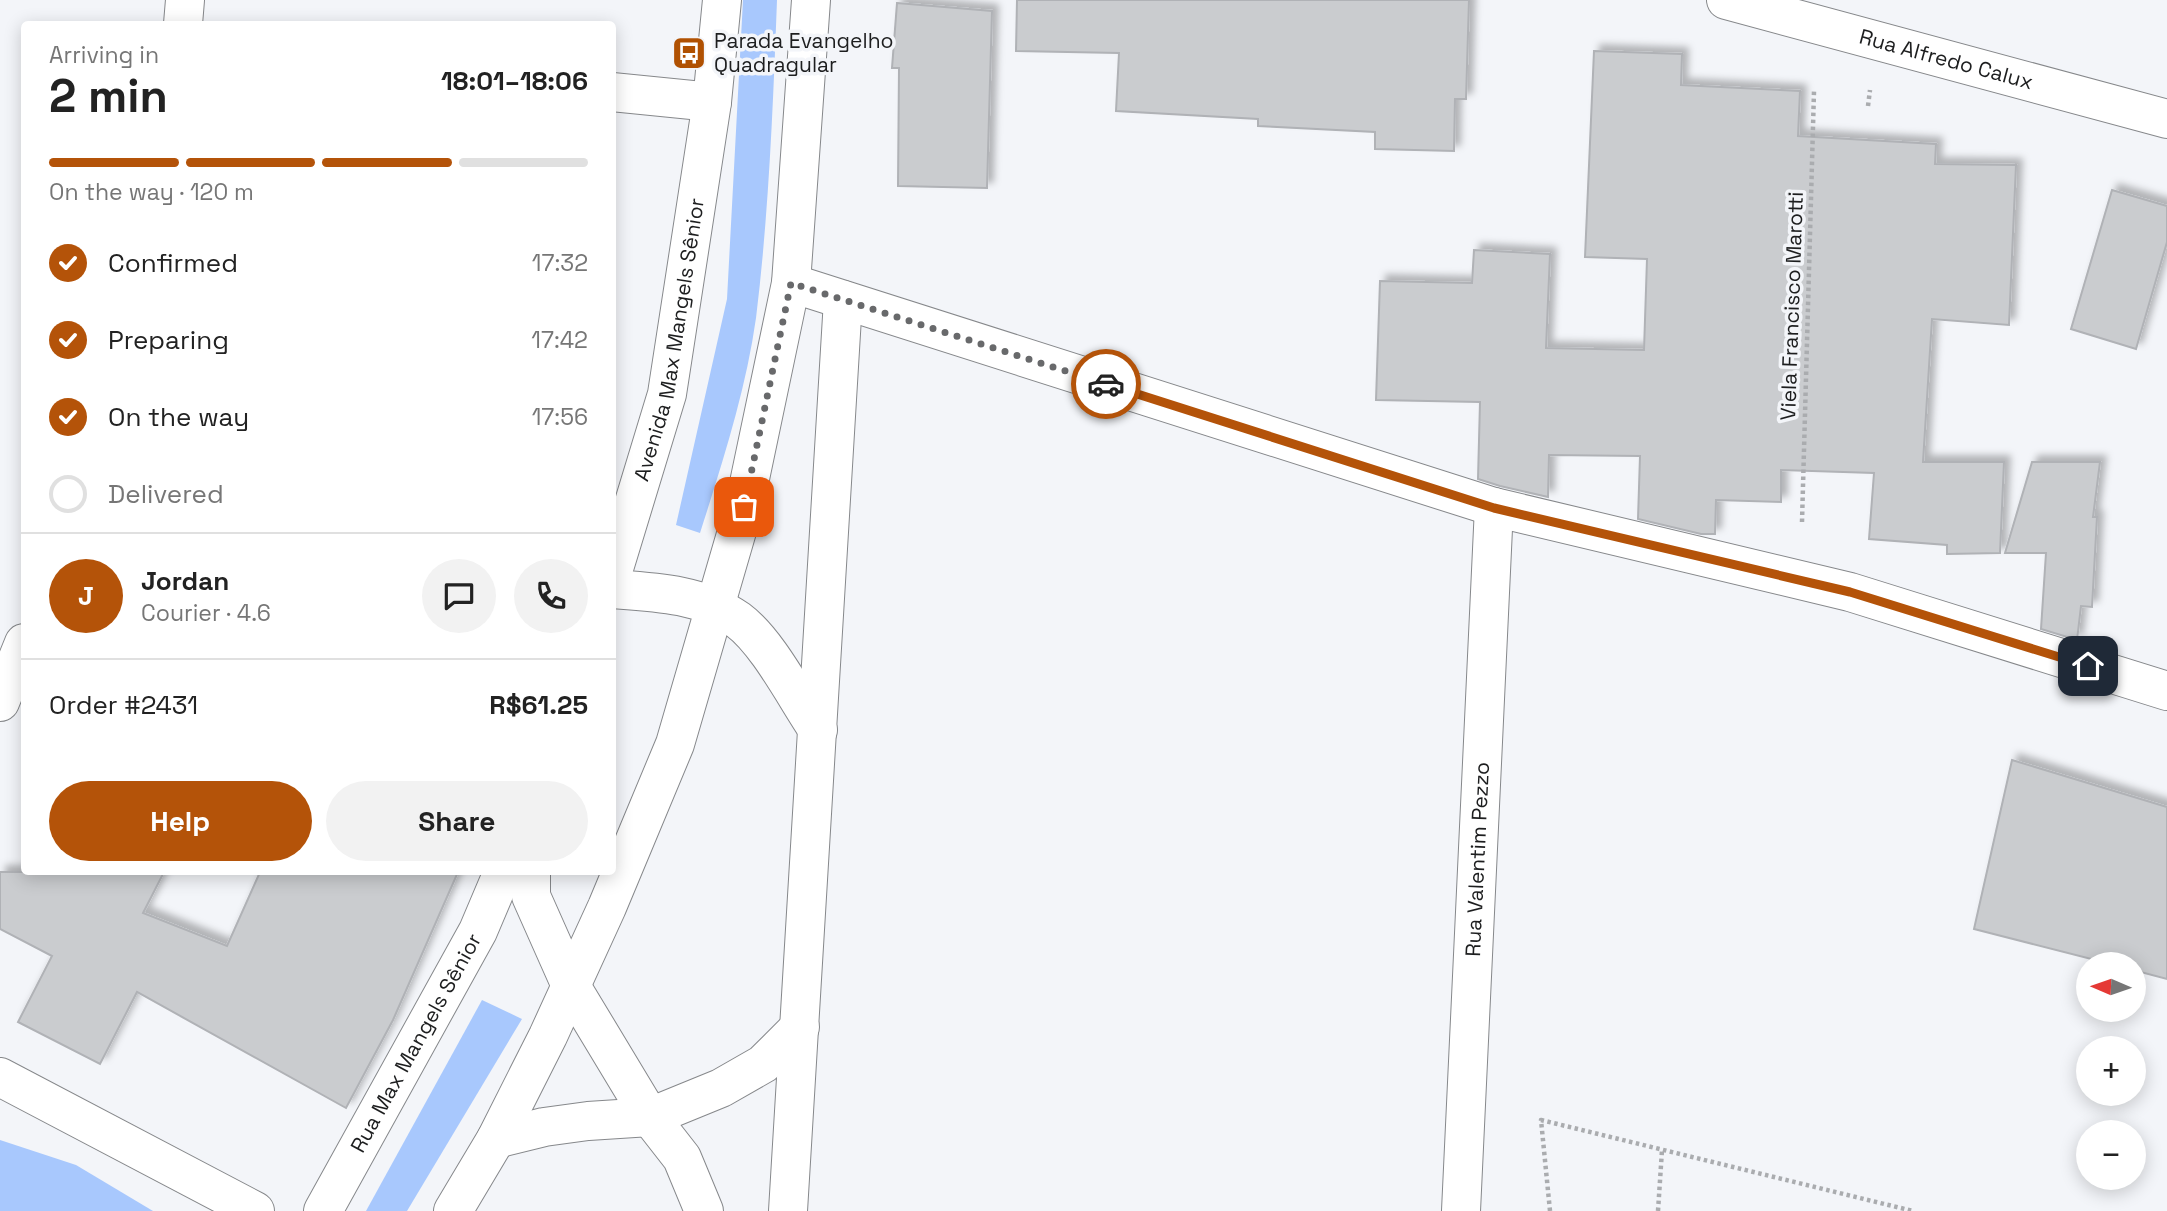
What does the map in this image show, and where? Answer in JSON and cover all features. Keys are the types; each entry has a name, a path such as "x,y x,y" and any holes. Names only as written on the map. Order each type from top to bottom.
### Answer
{"street":[{"path":"183,21 185,0"},
{"path":"616,92 712,102 722,0"},
{"path":"453,1211 496,1139 571,986 612,896 675,744 744,507 791,283 811,0"},
{"name":"Rua Alfredo Calux","path":"1726,0 2167,119"},
{"name":"Avenida Max Mangels Sênior","path":"616,562 667,394 712,102"},
{"path":"791,283 1494,508 1850,592 2167,691"},
{"path":"788,1211 843,300"},
{"name":"Rua Valentim Pezzo","path":"1461,1211 1494,508"},
{"path":"616,589 685,597 715,607 738,620 759,639 817,730"},
{"path":"0,702 21,650"},
{"name":"Rua Max Mangels Sênior","path":"323,1211 478,931 502,875"},
{"path":"531,875 531,896 571,986 650,1116 682,1158 705,1211"},
{"path":"496,1139 544,1127 650,1116 721,1088 763,1064 800,1027"},
{"path":"0,1077 255,1211"}],"path":[{"name":"Viela Francisco Marotti","path":"1802,522 1814,91"},
{"path":"1550,1211 1541,1120 1913,1211"},
{"path":"1658,1211 1662,1150"}],"shaded area":[{"path":"743,0 777,0 764,238 752,345 725,454 700,533 676,525 727,299"},
{"path":"482,1000 522,1019 407,1211 366,1211"},
{"path":"0,1140 76,1165 153,1211 0,1211"}],"building":[{"path":"1017,0 1469,0 1466,99 1455,99 1454,151 1375,149 1375,132 1258,126 1258,119 1116,111 1119,53 1016,51"},
{"path":"897,3 992,11 987,188 898,186 899,68 892,68"},
{"path":"1594,51 1682,54 1681,85 1800,91 1798,136 1936,144 1935,164 2016,165 2009,325 1932,319 1923,462 2004,462 2000,553 1947,554 1947,545 1869,539 1874,473 1781,470 1781,502 1716,500 1715,534 1701,534 1638,519 1640,456 1549,455 1548,497 1500,486 1478,479 1480,402 1376,400 1380,281 1472,283 1474,250 1550,254 1546,348 1644,350 1647,259 1585,257"},
{"path":"2112,190 2167,206 2167,242 2136,349 2071,329"},
{"path":"2032,462 2100,462 2093,517 2097,517 2092,607 2081,606 2077,640 2041,629 2046,553 2005,553"},
{"path":"2012,760 2167,807 2167,979 2146,973 2146,952 2076,952 2076,955 1974,929"},
{"path":"0,872 21,872 21,875 162,875 143,913 227,946 259,875 457,875 393,1020 346,1108 137,992 100,1064 18,1022 52,956 0,929"}],"way so far":[{"path":"744,507 791,283 1106,384"}],"place":[{"name":"Parada Evangelho Quadragular","path":"689,53"}],"route":[{"path":"1106,384 1494,508 1850,592 2088,666"}]}
